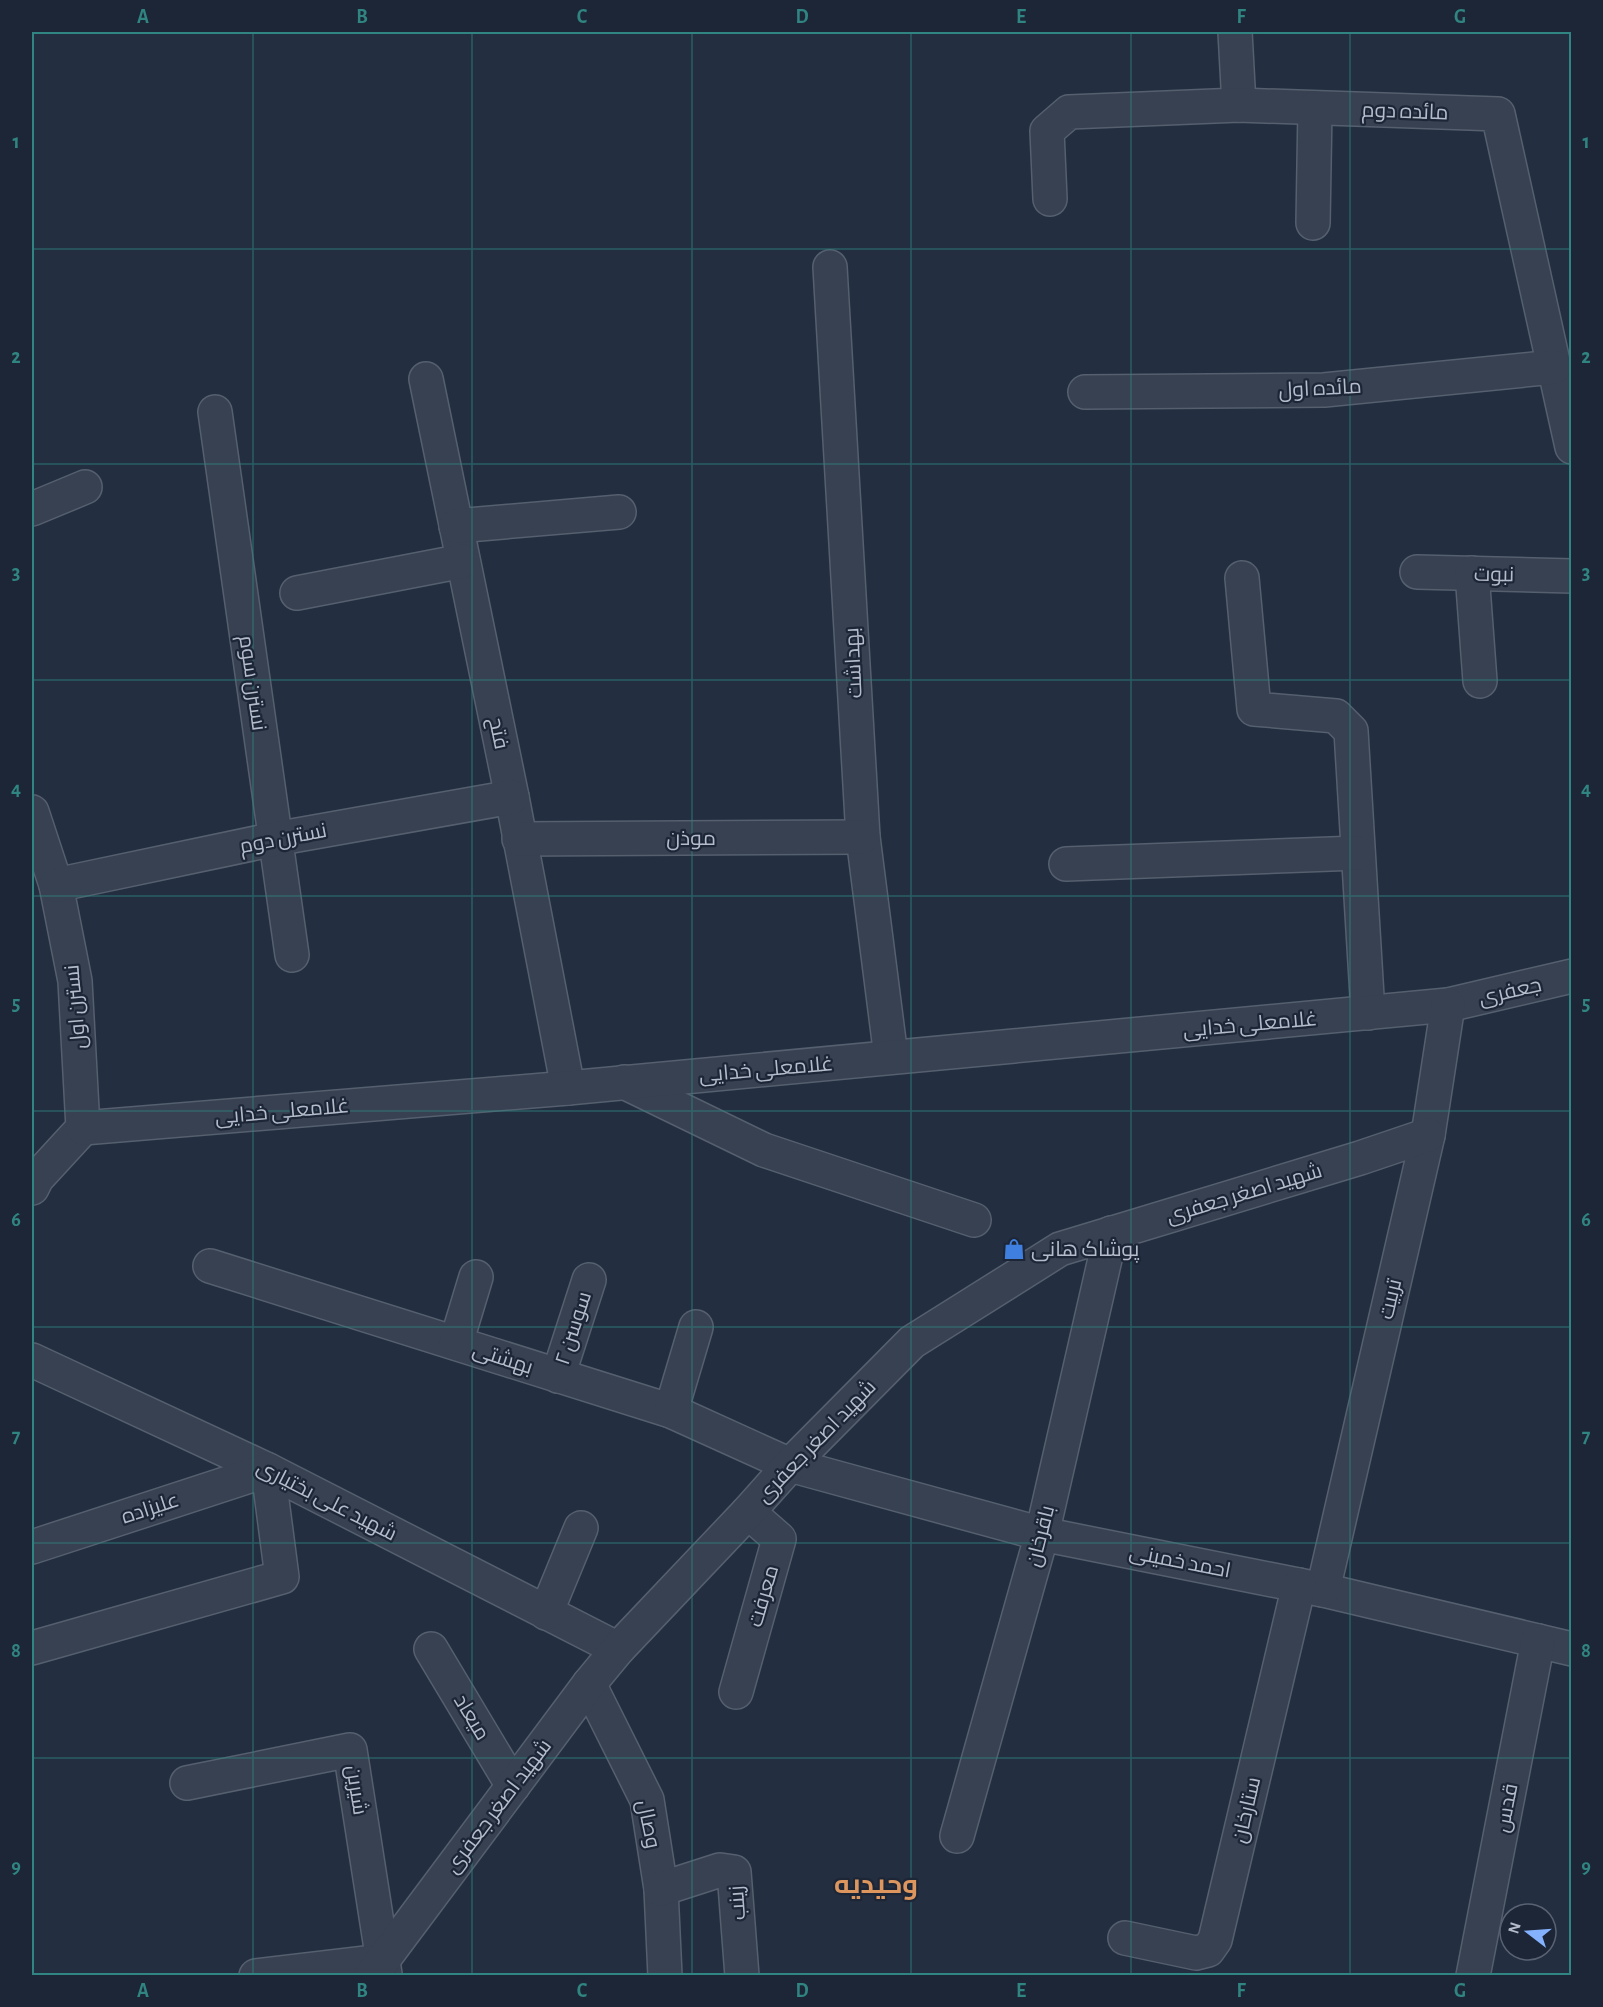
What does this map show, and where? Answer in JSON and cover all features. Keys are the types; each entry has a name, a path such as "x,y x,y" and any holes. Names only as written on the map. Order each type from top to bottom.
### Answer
{"street":[{"path":"1235,32 1239,105"},
{"name":"مائده دوم","path":"1050,200 1047,131 1069,112 1239,105 1498,114 1572,447"},
{"path":"1313,223 1315,108"},
{"name":"بهداشت","path":"830,267 863,837 891,1057"},
{"name":"مائده اول","path":"1084,392 1323,390 1554,367"},
{"name":"فتح","path":"426,379 512,797 568,1088"},
{"name":"نسترن سوم","path":"215,412 292,955"},
{"path":"32,509 85,487"},
{"path":"456,526 620,512"},
{"path":"297,593 463,561"},
{"name":"نبوت","path":"1417,572 1572,576"},
{"path":"1472,573 1480,681"},
{"path":"1242,578 1254,709 1336,716 1351,730 1368,1013"},
{"name":"نسترن دوم","path":"56,885 275,839 512,797"},
{"name":"نسترن اول","path":"32,812 56,885 75,981 83,1128"},
{"name":"موذن","path":"519,839 863,837"},
{"path":"1066,864 1358,853"},
{"name":"جعفری","path":"1448,1005 1572,976"},
{"name":"غلامعلی خدایی","path":"83,1128 624,1083 1448,1005"},
{"name":"تربیت","path":"1311,1588 1428,1135 1448,1005"},
{"path":"624,1083 764,1150 974,1220"},
{"path":"32,1188 37,1178 83,1128"},
{"name":"شهید اصغر جعفری","path":"380,1970 513,1786 618,1649 790,1465 912,1342 1060,1249 1360,1158 1428,1135"},
{"name":"باقرخان","path":"957,1836 1042,1534 1111,1233"},
{"name":"بهشتی","path":"210,1266 671,1411 790,1465"},
{"path":"456,1343 476,1277"},
{"name":"سوسن ۲","path":"558,1376 589,1280"},
{"path":"671,1411 696,1327"},
{"name":"شهید علی بختیاری","path":"32,1360 268,1470 618,1649"},
{"name":"احمد خمینی","path":"790,1465 1042,1534 1311,1588 1572,1650"},
{"path":"32,1648 282,1577 268,1470"},
{"name":"علیزاده","path":"32,1546 268,1470"},
{"name":"معرفت","path":"736,1692 779,1539 748,1512"},
{"path":"546,1612 581,1528"},
{"name":"ستارخان","path":"1125,1938 1197,1953 1208,1950 1215,1940 1311,1588"},
{"name":"قدس","path":"1473,1976 1538,1641"},
{"name":"میعاد","path":"431,1649 513,1786"},
{"name":"وصال","path":"589,1684 647,1800 660,1889 665,1976"},
{"name":"شیرین","path":"187,1783 350,1750 380,1970"},
{"name":"زینب","path":"660,1889 720,1870 735,1872 742,1976"},
{"path":"256,1976 380,1970"}],"place":[{"name":"پوشاک هانی","path":"1014,1249"}],"district":[{"name":"وحیدیه","path":"876,1884"}]}
